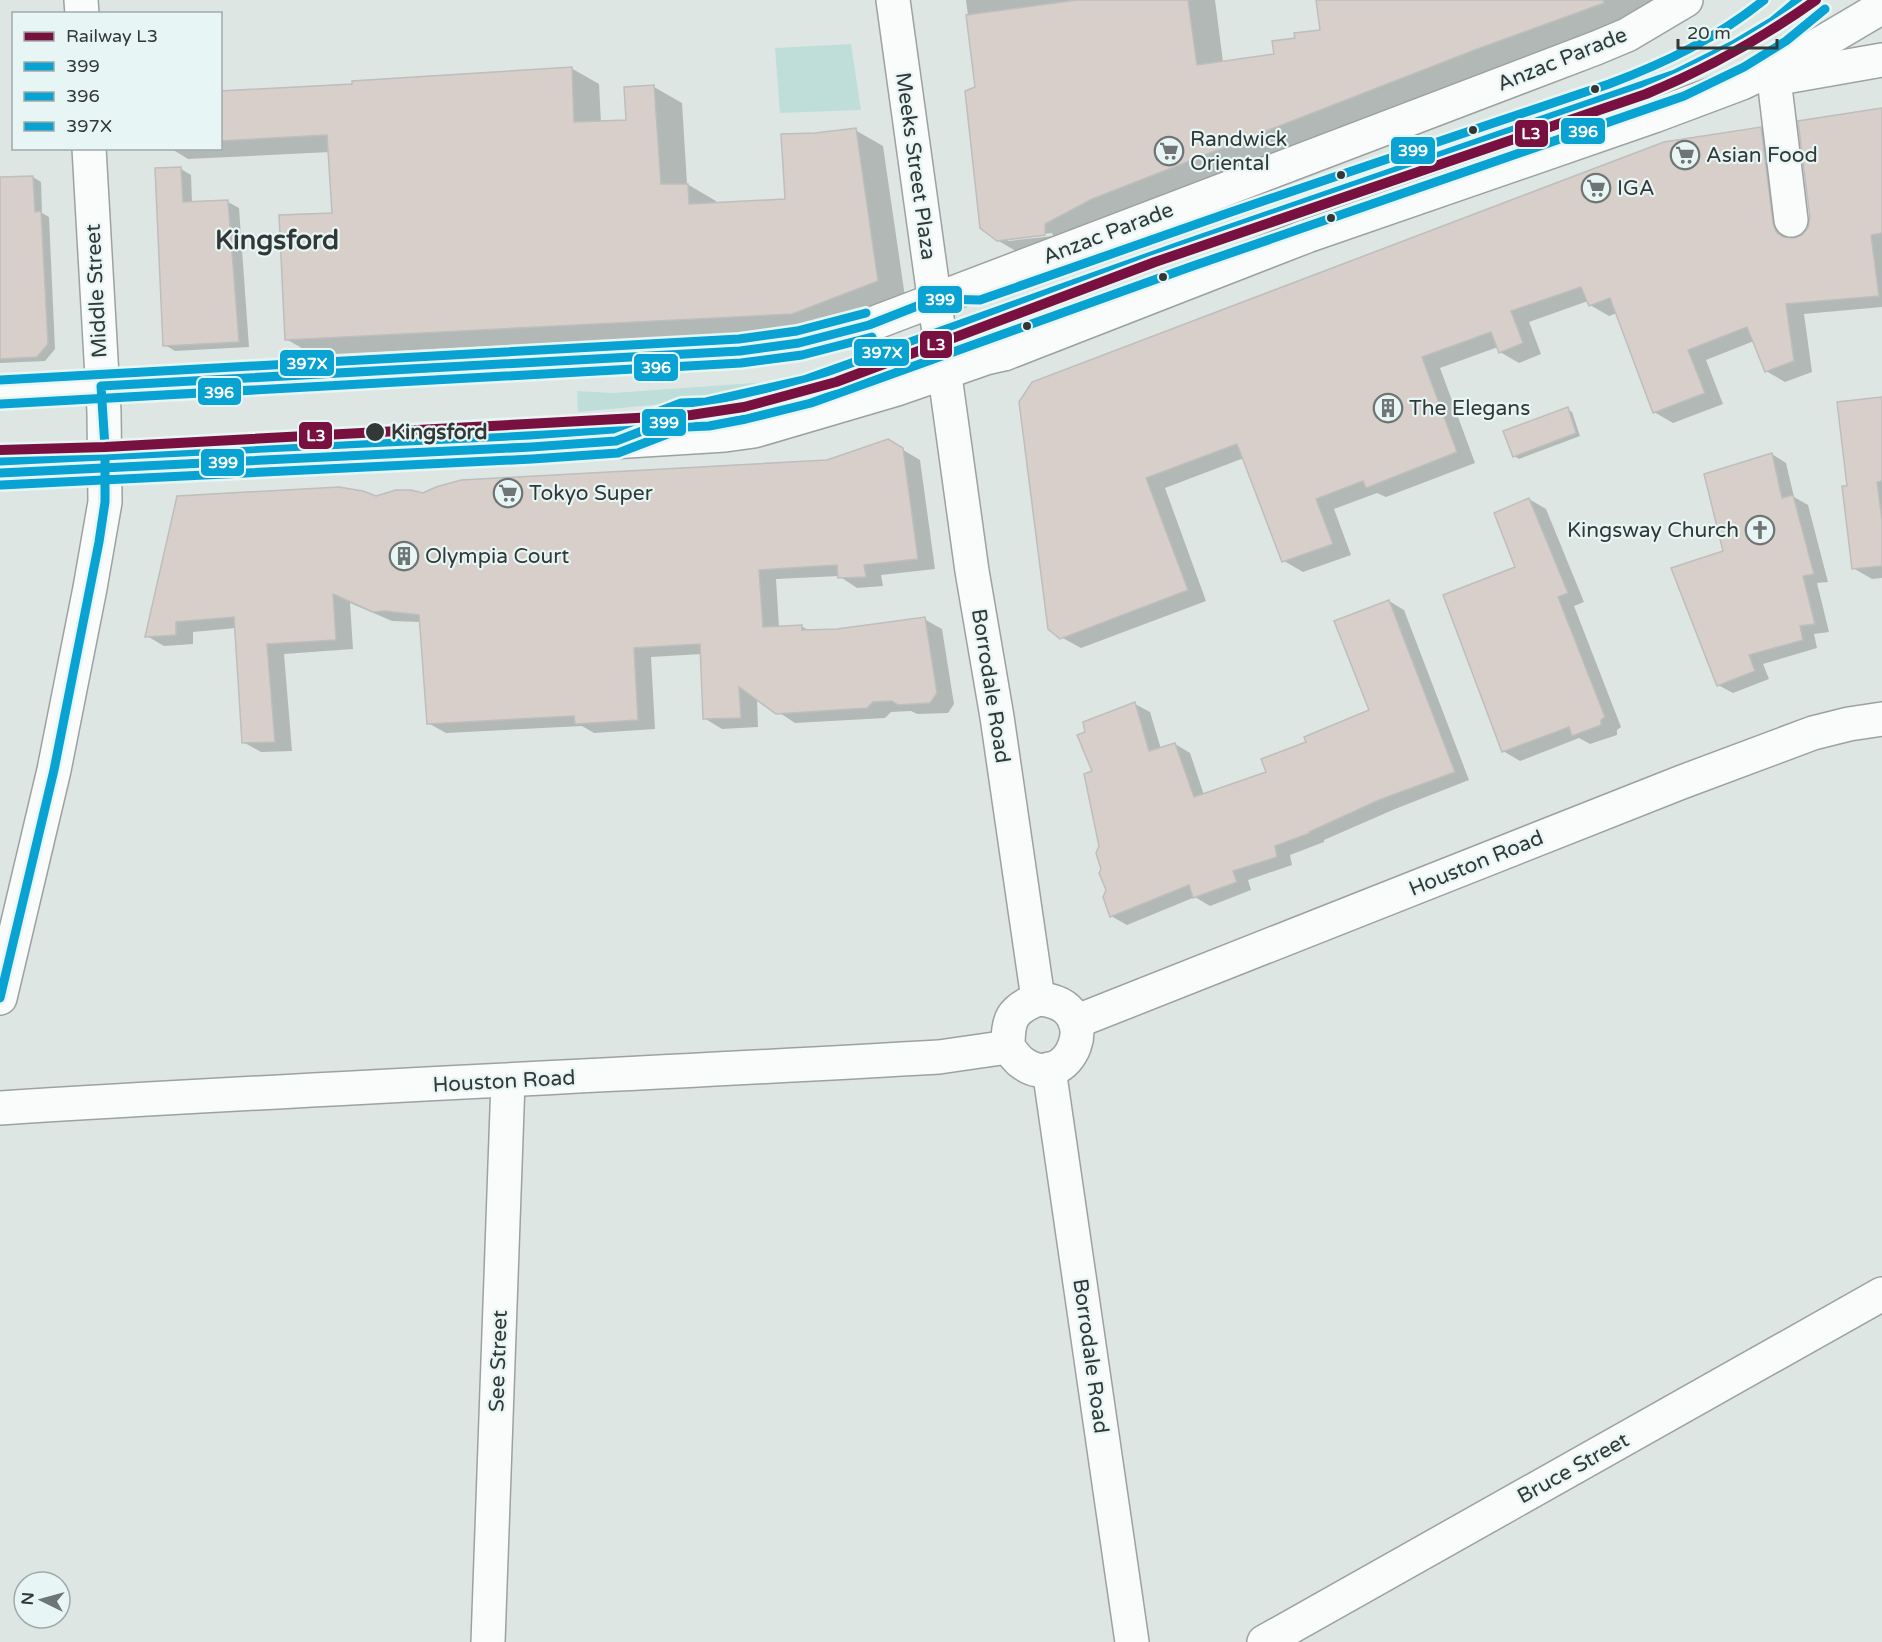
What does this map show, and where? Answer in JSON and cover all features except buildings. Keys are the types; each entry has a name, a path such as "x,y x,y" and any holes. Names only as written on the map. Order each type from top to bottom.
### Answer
{"street":[{"name":"Meeks Street Plaza","path":"893,0 944,373"},
{"name":"Anzac Parade","path":"0,392 740,351 799,343 869,325 1596,48 1627,35 1686,0"},
{"path":"0,473 531,447 725,435 754,431 897,389 1004,354 1307,236 1742,83 1806,52 1882,7"},
{"path":"1742,83 1882,60"},
{"path":"1774,79 1791,220"},
{"name":"Middle Street","path":"0,998 54,770 103,517 104,412 89,150"},
{"name":"Borrodale Road","path":"944,373 1038,999"},
{"name":"Houston Road","path":"1075,1022 1682,782 1813,733 1882,719"},
{"path":"1038,999 1051,1000 1071,1013 1078,1035 1071,1055 1063,1063 1049,1069 1030,1067 1019,1061 1008,1047 1009,1024 1014,1013 1023,1005 1038,999"},
{"name":"Houston Road","path":"0,1108 244,1092 508,1081 939,1057 1008,1047"},
{"name":"Borrodale Road","path":"1049,1069 1132,1642"},
{"name":"See Street","path":"488,1642 508,1081"},
{"name":"Bruce Street","path":"1264,1642 1882,1294"}],"shaded area":[{"path":"851,44 861,110 780,113 775,48"},
{"path":"768,382 768,389 727,398 578,412 577,391 613,393"}],"rail line":[{"name":"L3","path":"0,450 105,447 691,415 744,407 836,382 1155,262 1646,94 1734,52 1816,0"}],"transit line":[{"name":"399","path":"0,998 54,770 99,542 105,502 105,447 101,386 740,351 799,343 869,325 935,299 980,300 1609,84 1709,38 1764,0"},
{"name":"397X","path":"0,461 613,429 681,403 706,402 804,380 1182,245 1675,74 1733,45 1773,21 1798,0"},
{"name":"396","path":"1,485 618,453 686,427 709,426 746,419 811,403 1190,267 1684,96 1744,67 1786,41 1825,9"},
{"name":"397X","path":"0,380 739,339 797,331 866,313"},
{"name":"396","path":"1,404 741,363 802,355 872,337"},
{"name":"399","path":"0,473 616,441 684,415 707,414 774,401 879,367"}],"place":[{"name":"Randwick Oriental","path":"1169,151"},
{"name":"Asian Food","path":"1685,155"},
{"name":"IGA","path":"1596,188"},
{"name":"The Elegans","path":"1388,408"},
{"name":"Kingsford","path":"375,432"},
{"name":"Tokyo Super","path":"508,493"},
{"name":"Kingsway Church","path":"1760,530"},
{"name":"Olympia Court","path":"404,556"}],"district":[{"name":"Kingsford","path":"277,240"}]}
